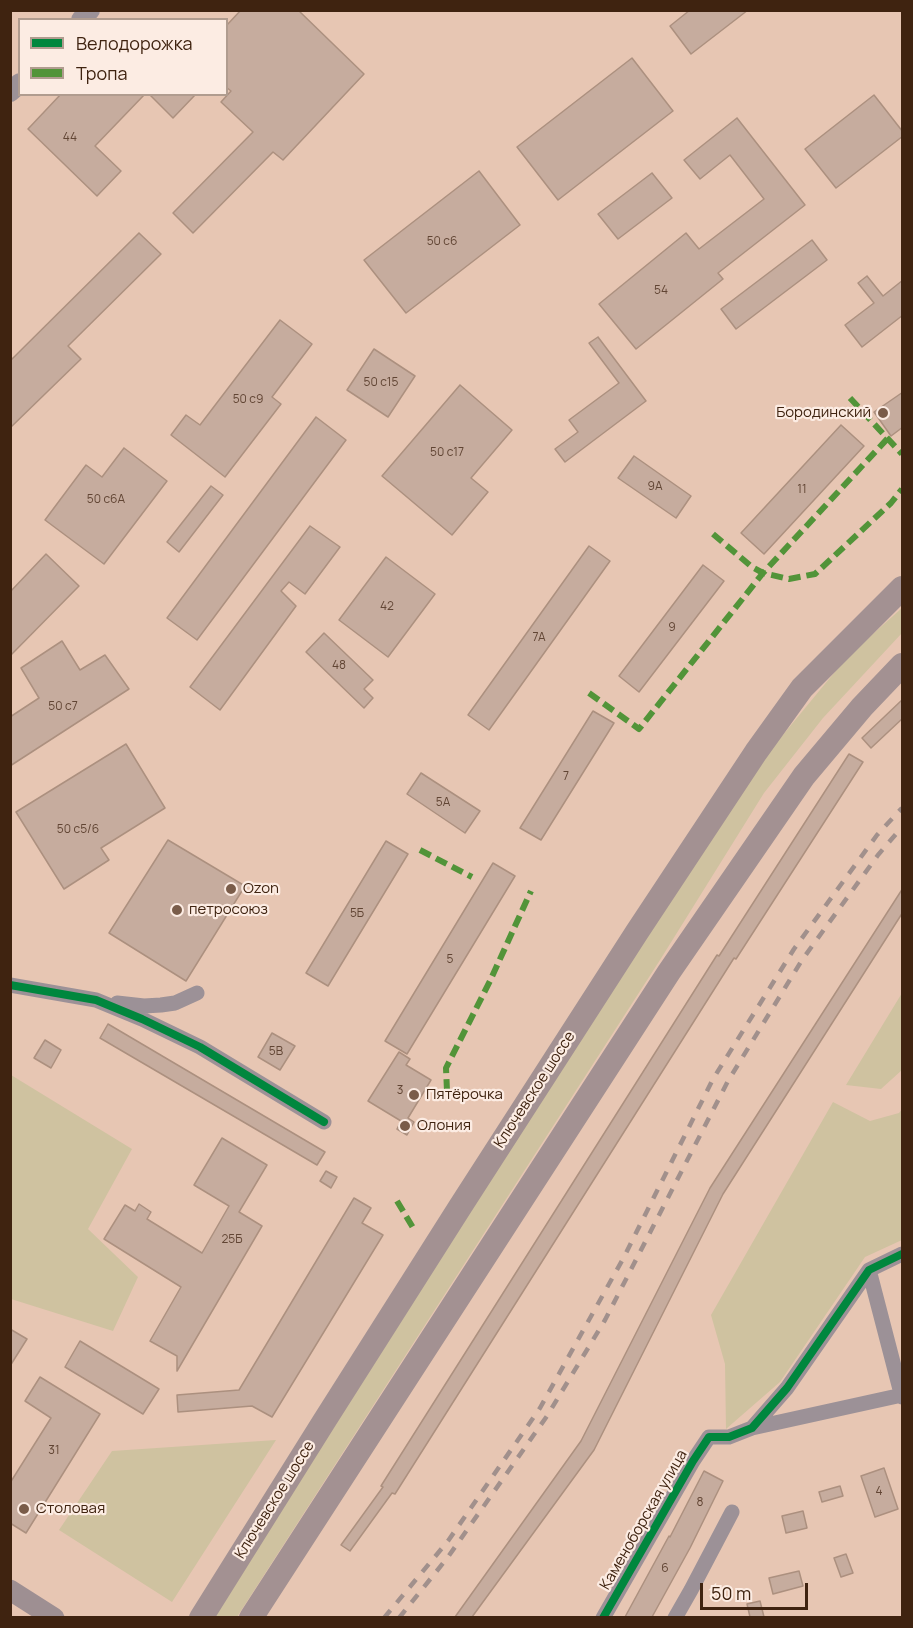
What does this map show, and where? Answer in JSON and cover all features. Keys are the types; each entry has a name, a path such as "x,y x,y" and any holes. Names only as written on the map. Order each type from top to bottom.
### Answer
{"main road":[{"name":"Ключевское шоссе","path":"201,1617 460,1207 756,752 802,688 903,588"},
{"path":"251,1617 669,972 804,776 862,707 903,665"},
{"path":"10,1590 54,1617"}],"street":[{"path":"10,985 144,1006 175,1003 197,993"},
{"path":"96,1000 200,1047 324,1122"},
{"path":"752,1428 787,1388 869,1270 903,1254"},
{"path":"752,1428 902,1396 869,1270"},
{"name":"Каменоборская улица","path":"603,1617 709,1437 729,1437 752,1428"},
{"path":"675,1617 692,1590 732,1512"}],"shaded area":[{"path":"902,608 902,633 823,718 764,793 660,960 237,1617 212,1618 645,935 768,753 848,656"},
{"path":"902,993 902,1070 881,1089 846,1085"},
{"path":"11,1075 132,1149 88,1229 138,1277 113,1331 11,1299"},
{"path":"833,1102 870,1121 899,1113 902,1109 902,1240 865,1257 780,1382 726,1429 725,1364 711,1315"},
{"path":"276,1440 172,1602 59,1530 112,1451"}],"building":[{"path":"241,10 298,10 364,74 283,160 273,152 193,233 173,213 253,132 221,102 231,91 228,89 228,24"},
{"path":"690,10 748,10 691,54 670,26"},
{"path":"632,58 673,111 558,200 517,147"},
{"path":"874,95 903,132 903,136 836,188 805,149"},
{"path":"59,96 143,96 95,146 121,171 97,196 28,129"},
{"path":"151,96 194,96 173,118"},
{"path":"737,118 805,205 718,273 723,279 636,349 599,304 686,233 699,249 764,199 730,155 700,179 684,160"},
{"path":"479,171 520,225 406,313 364,260"},
{"path":"652,173 672,198 618,239 598,214"},
{"path":"139,233 161,254 68,346 81,359 10,428 10,361"},
{"path":"812,240 827,260 736,329 721,309"},
{"path":"867,276 883,296 903,280 903,315 862,347 845,325 874,303 858,283"},
{"path":"280,320 312,344 272,397 281,404 225,477 171,435 186,415 200,425"},
{"path":"598,337 646,401 565,462 555,449 578,432 569,420 619,383 589,343"},
{"path":"374,349 415,376 388,417 347,390"},
{"path":"460,385 512,430 471,478 488,492 452,535 382,476"},
{"path":"903,392 903,427 891,436 874,412"},
{"path":"316,417 346,440 197,640 167,618"},
{"path":"841,425 864,446 764,554 741,533"},
{"path":"124,448 167,481 104,564 45,520 86,465 102,477"},
{"path":"634,456 691,496 676,518 618,478"},
{"path":"211,486 223,495 179,552 167,542"},
{"path":"310,526 340,547 305,594 289,582 281,591 296,606 220,710 190,687"},
{"path":"589,546 610,561 489,730 468,715"},
{"path":"46,554 79,586 10,656 10,592"},
{"path":"386,557 435,594 388,657 339,620"},
{"path":"703,565 724,581 639,692 619,676"},
{"path":"324,633 373,680 364,689 373,698 364,708 306,652"},
{"path":"62,641 80,670 105,655 129,689 10,766 10,717 39,698 21,668"},
{"path":"903,699 903,718 871,748 862,738"},
{"path":"593,711 614,723 541,840 520,828"},
{"path":"126,744 165,808 101,848 109,860 64,889 16,812"},
{"path":"849,754 863,762 736,959 734,958 395,1494 392,1493 350,1551 341,1545 383,1487 381,1486 717,955 719,956"},
{"path":"421,773 480,811 465,833 407,794"},
{"name":"петросоюз","path":"168,840 245,886 186,981 109,933"},
{"path":"386,841 408,854 328,986 306,973"},
{"path":"493,863 515,876 407,1054 385,1041"},
{"path":"903,888 903,912 723,1194 594,1450 472,1617 455,1617 581,1441 710,1188"},
{"path":"108,1024 325,1152 317,1165 100,1038"},
{"path":"272,1033 295,1046 280,1070 258,1057"},
{"path":"45,1040 61,1050 51,1068 34,1058"},
{"path":"399,1052 410,1059 406,1065 431,1080 408,1118 414,1122 407,1135 397,1129 401,1121 368,1101"},
{"path":"222,1138 267,1165 239,1212 262,1226 177,1371 177,1356 150,1341 181,1287 104,1239 125,1205 135,1211 139,1204 151,1212 147,1219 202,1253 229,1206 194,1185"},
{"path":"326,1171 337,1177 331,1188 320,1181"},
{"path":"354,1198 371,1208 362,1223 383,1235 272,1417 252,1406 178,1412 177,1395 239,1390"},
{"path":"10,1329 27,1339 10,1366"},
{"path":"80,1341 159,1389 143,1414 65,1367"},
{"path":"40,1377 100,1414 26,1533 10,1523 10,1483 51,1418 25,1401"},
{"path":"884,1468 898,1509 875,1517 861,1476"},
{"path":"704,1471 723,1481 690,1548 652,1617 625,1617 670,1537"},
{"path":"840,1486 843,1496 822,1502 819,1492"},
{"path":"803,1511 807,1528 786,1533 782,1516"},
{"path":"846,1554 853,1573 841,1577 834,1558"},
{"path":"799,1571 803,1586 773,1594 769,1578"},
{"path":"760,1601 764,1617 750,1617 747,1604"}],"railway":[{"path":"384,1618 448,1541 540,1408 624,1257 713,1079 794,949 877,835 902,808"},
{"path":"399,1618 448,1557 547,1416 605,1320 728,1081 802,960 878,855 902,827"}],"marked path":[{"path":"850,398 902,454"},
{"path":"589,693 639,729 763,573 888,438"},
{"path":"713,534 752,567 763,573 789,579 815,574 891,503 902,489"},
{"path":"420,850 472,877"},
{"path":"447,1091 446,1068 490,981 531,891"},
{"path":"397,1201 415,1231"}],"cycle path":[{"path":"10,985 96,1000 142,1019 200,1047 324,1122"},
{"path":"603,1618 709,1437 729,1437 752,1428 787,1388 869,1270 902,1254"}],"place":[{"name":"Бородинский","path":"883,413"},
{"name":"Ozon","path":"231,889"},
{"name":"петросоюз","path":"177,910"},
{"name":"Пятёрочка","path":"414,1095"},
{"name":"Олония","path":"405,1126"},
{"name":"Столовая","path":"24,1509"}]}
